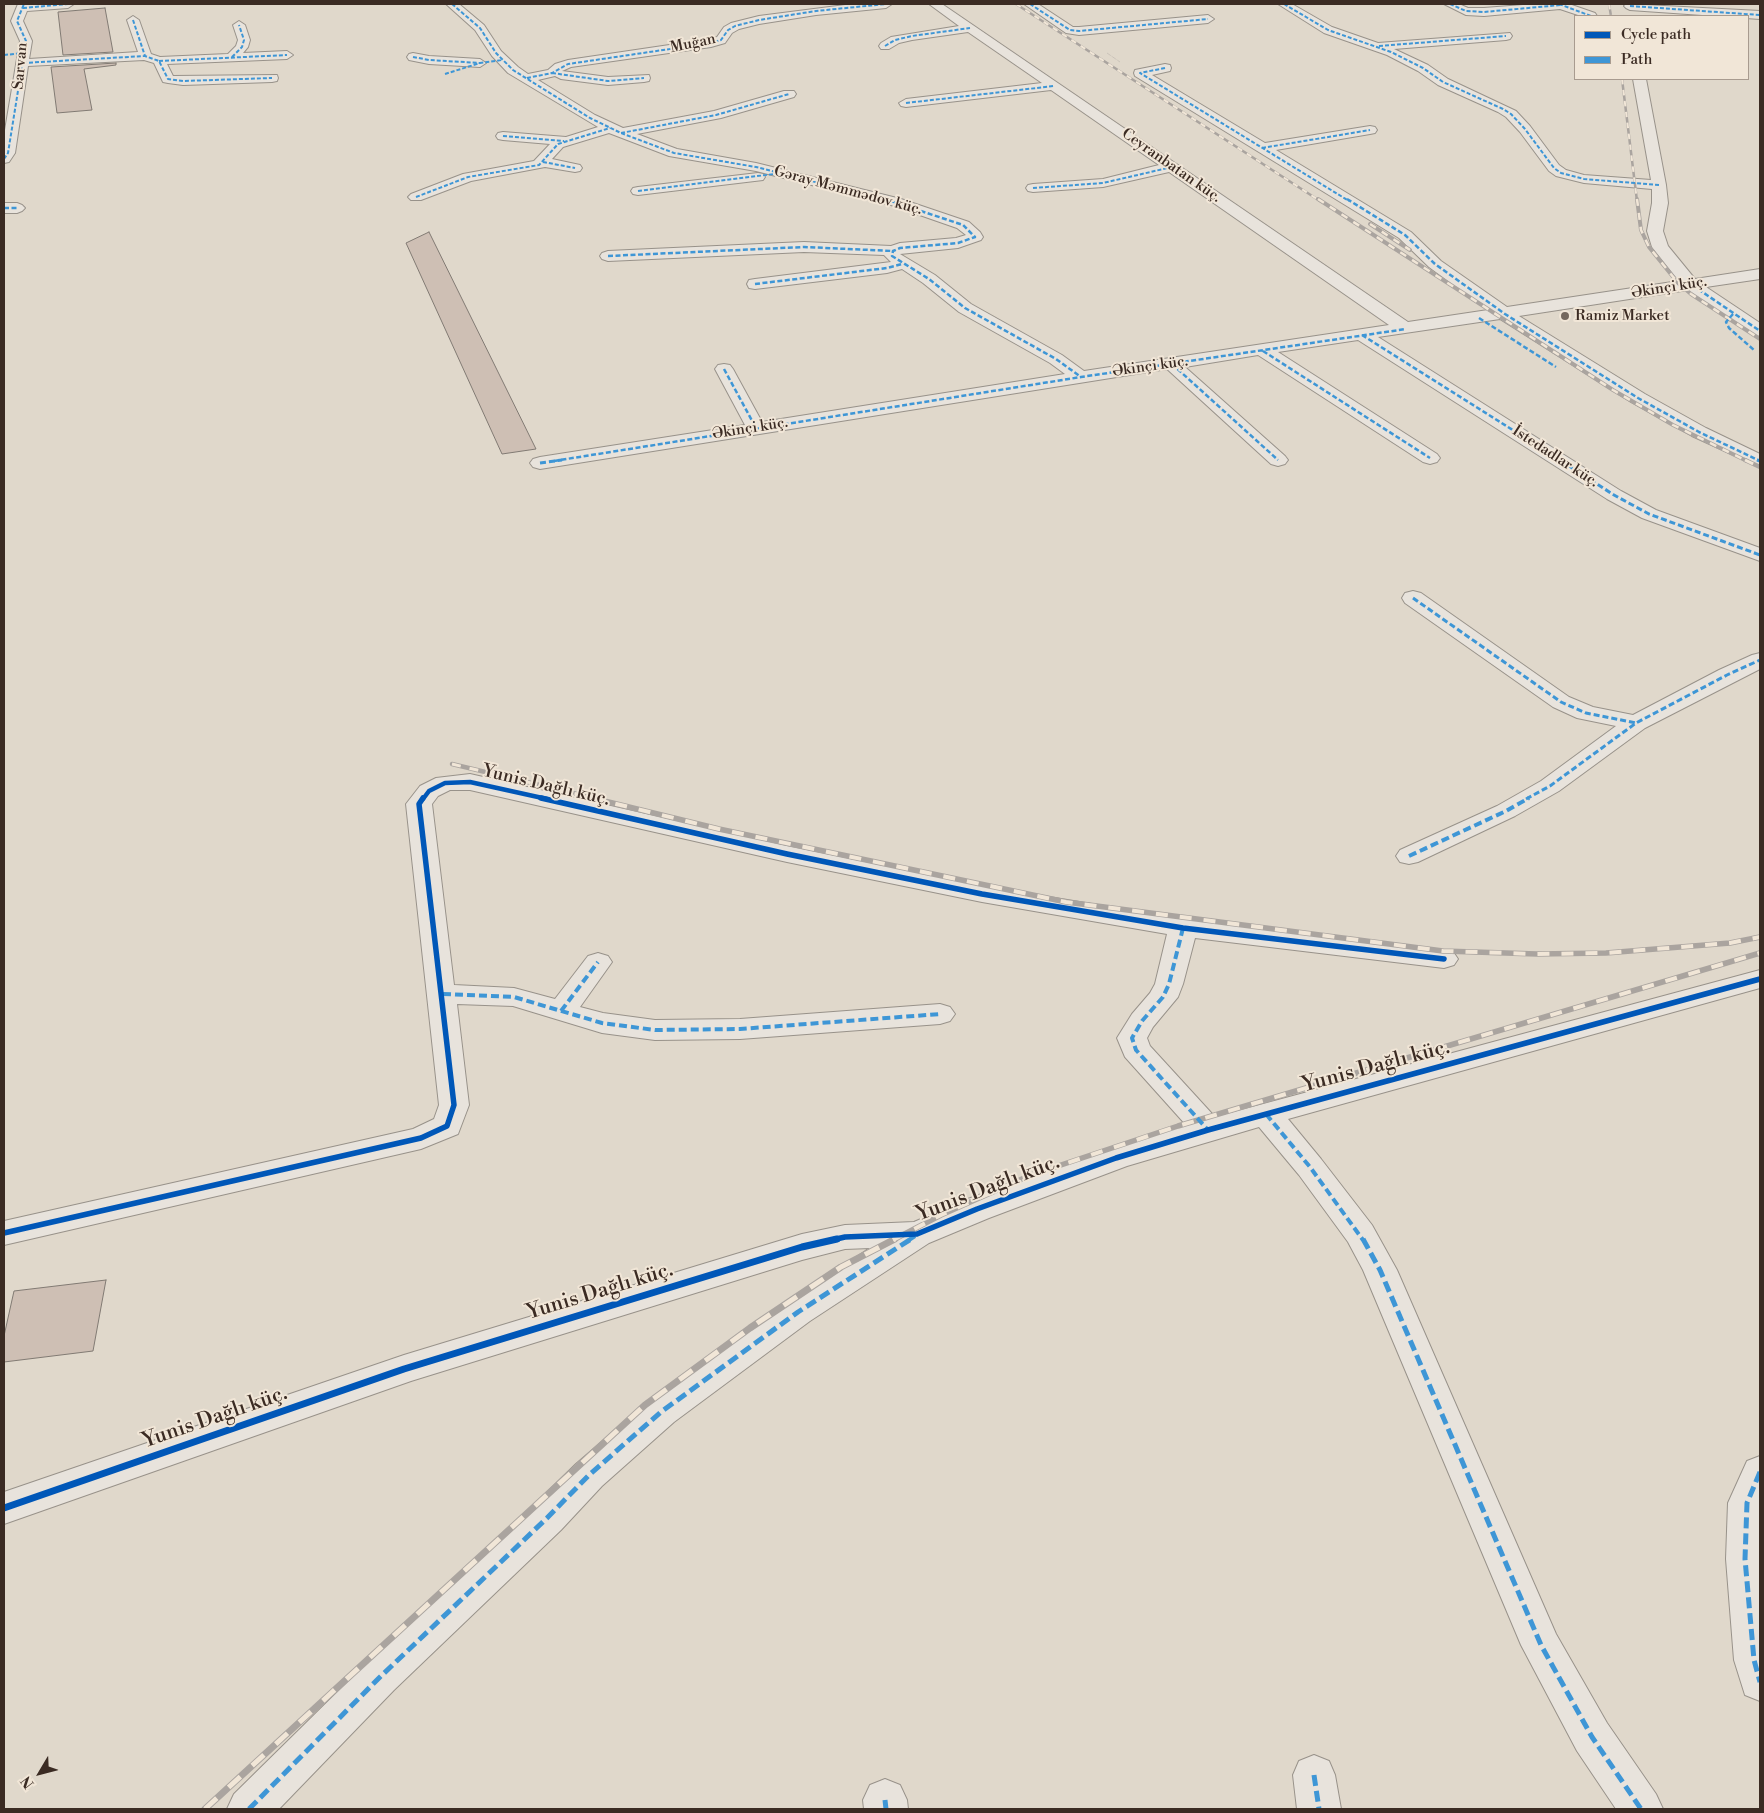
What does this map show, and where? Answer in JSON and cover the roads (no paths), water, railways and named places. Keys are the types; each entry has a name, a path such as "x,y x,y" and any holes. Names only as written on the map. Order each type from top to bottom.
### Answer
{"street":[{"path":"24,6 68,4"},
{"name":"Gəray Məmmədov küç.","path":"452,4 480,28 502,60 513,70 616,131 674,152 779,173 925,211 963,225 975,237 958,243 900,248 898,258"},
{"name":"Muğan","path":"527,78 552,73 568,64 711,43 721,40 728,30 735,26 759,20 801,13 886,4"},
{"name":"Ceyranbatan küç.","path":"935,4 1406,329"},
{"path":"1030,4 1070,30 1079,32 1208,19"},
{"path":"1284,4 1336,34 1377,47 1409,60 1444,82 1511,114 1525,129 1554,168 1561,173 1584,179 1659,185"},
{"path":"1450,4 1466,11 1484,12 1560,4 1588,15"},
{"name":"Sarvan","path":"4,159 8,152 24,58 26,41 17,21 18,14 24,6"},
{"path":"1630,9 1760,15"},
{"path":"133,20 145,56"},
{"path":"232,57 242,47 244,40 239,24"},
{"path":"885,46 895,40 912,36 970,28"},
{"path":"1377,47 1506,36"},
{"path":"4,55 24,58 145,56 159,61 287,56"},
{"path":"413,57 480,64"},
{"path":"445,74 502,60"},
{"path":"159,61 168,79 174,81 272,78"},
{"path":"1165,68 1140,73 1405,235 1435,264 1505,314 1638,398 1699,432 1760,462"},
{"path":"552,73 608,81 644,78"},
{"path":"1640,80 1659,185 1660,204 1655,232 1660,247 1668,259 1692,284 1760,332"},
{"path":"906,103 1054,86"},
{"path":"503,136 564,141 716,115 789,94"},
{"path":"1262,148 1370,130"},
{"path":"416,197 468,177 529,168 543,162 558,144 564,141"},
{"path":"543,162 575,168"},
{"path":"1033,188 1103,183 1172,167"},
{"path":"638,191 779,173"},
{"path":"608,256 804,247 898,258 930,279 965,308 1056,360 1081,377"},
{"path":"755,284 887,268 898,258"},
{"name":"Əkinçi küç.","path":"540,463 1081,377 1263,351 1760,274"},
{"path":"1733,314 1726,322 1729,328 1754,350"},
{"path":"1479,318 1556,367"},
{"name":"İstedadlar küç.","path":"1362,335 1614,495 1649,514 1760,555"},
{"path":"1263,351 1430,458"},
{"path":"1172,364 1278,460"},
{"path":"724,369 756,428"},
{"path":"1413,598 1561,702 1586,713 1636,723"},
{"path":"1409,856 1506,811 1550,786 1636,723 1760,660"},
{"name":"Yunis Dağlı küç.","path":"4,1233 421,1138 447,1126 454,1105 443,994 419,804 429,791 445,783 470,782 787,854 982,894 1183,928 1444,959"},
{"path":"1183,928 1170,984 1163,997 1142,1020 1132,1038 1136,1050 1208,1130"},
{"path":"561,1011 598,962"},
{"name":"Yunis Dağlı küç.","path":"4,1508 404,1369 802,1247 844,1237 868,1234 917,1234 977,1209 1116,1158 1208,1130 1760,979"},
{"path":"443,994 514,997 602,1023 655,1030 740,1029 940,1014"},
{"path":"1266,1114 1310,1166 1360,1234 1380,1270 1541,1645 1592,1737 1640,1809"},
{"path":"250,1809 380,1677 547,1518 589,1475 661,1412 798,1312 917,1234"},
{"path":"1760,1472 1747,1503 1744,1560 1754,1660 1760,1682"}],"railway":[{"path":"1016,4 1320,201"},
{"path":"1609,4 1611,15"},
{"path":"1622,80 1637,201"},
{"path":"1318,199 1613,390 1673,425 1747,461"},
{"path":"1637,199 1641,230 1649,247 1678,283 1691,294 1760,339"},
{"path":"1370,224 1410,250"},
{"path":"1745,460 1760,467"},
{"path":"452,764 598,799"},
{"path":"592,798 719,829 1066,902 1443,951 1537,954 1606,953 1730,943 1760,937"},
{"path":"893,1240 941,1215 1031,1175 1178,1126 1760,953"},
{"path":"205,1809 645,1405 750,1328 841,1267 895,1239"}],"place":[{"name":"Ramiz Market","path":"1565,316"}]}
